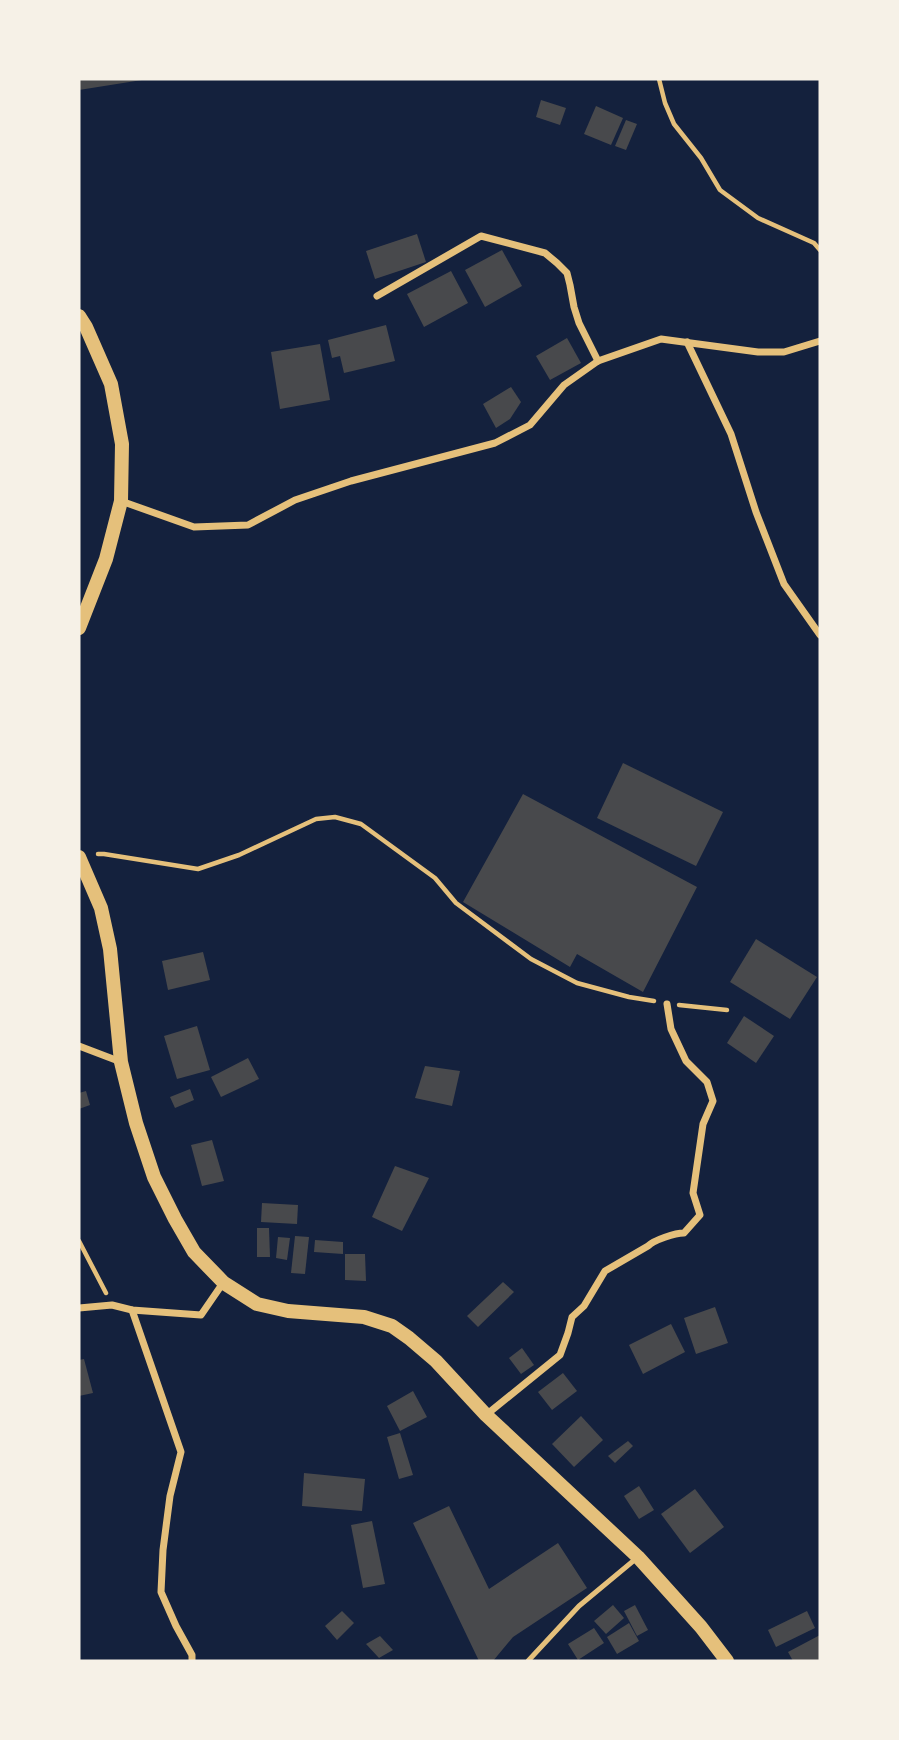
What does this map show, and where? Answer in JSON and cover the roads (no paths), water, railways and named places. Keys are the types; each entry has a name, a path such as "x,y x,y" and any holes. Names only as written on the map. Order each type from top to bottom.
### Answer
{"main road":[{"path":"79,316 111,384 122,444 121,500 106,559 79,628"},
{"path":"85,856 110,949 121,1062 136,1124 154,1177 194,1252 224,1283 257,1304 288,1311 364,1317 392,1326 409,1338 436,1361 486,1415 638,1557 701,1627 727,1661"}],"street":[{"path":"377,296 481,236 545,253 567,274 579,323 598,361"},
{"path":"121,500 194,527 248,525 295,500 351,481 495,443 530,425 564,385 598,361 660,339 758,352 784,352 820,341"},
{"path":"687,342 731,434 756,512 784,584 820,635"},
{"path":"486,1415 560,1355 572,1317 584,1306 605,1271 653,1241 684,1233 700,1215 693,1193 704,1124 713,1101 707,1082 686,1061 671,1029 667,1004"},
{"path":"79,1046 121,1062"},
{"path":"79,1308 112,1305 132,1310 201,1315 224,1283"},
{"path":"132,1310 181,1452 168,1509 161,1592 192,1655 192,1661"}],"lane":[{"path":"528,1661 579,1606 638,1557"}]}
